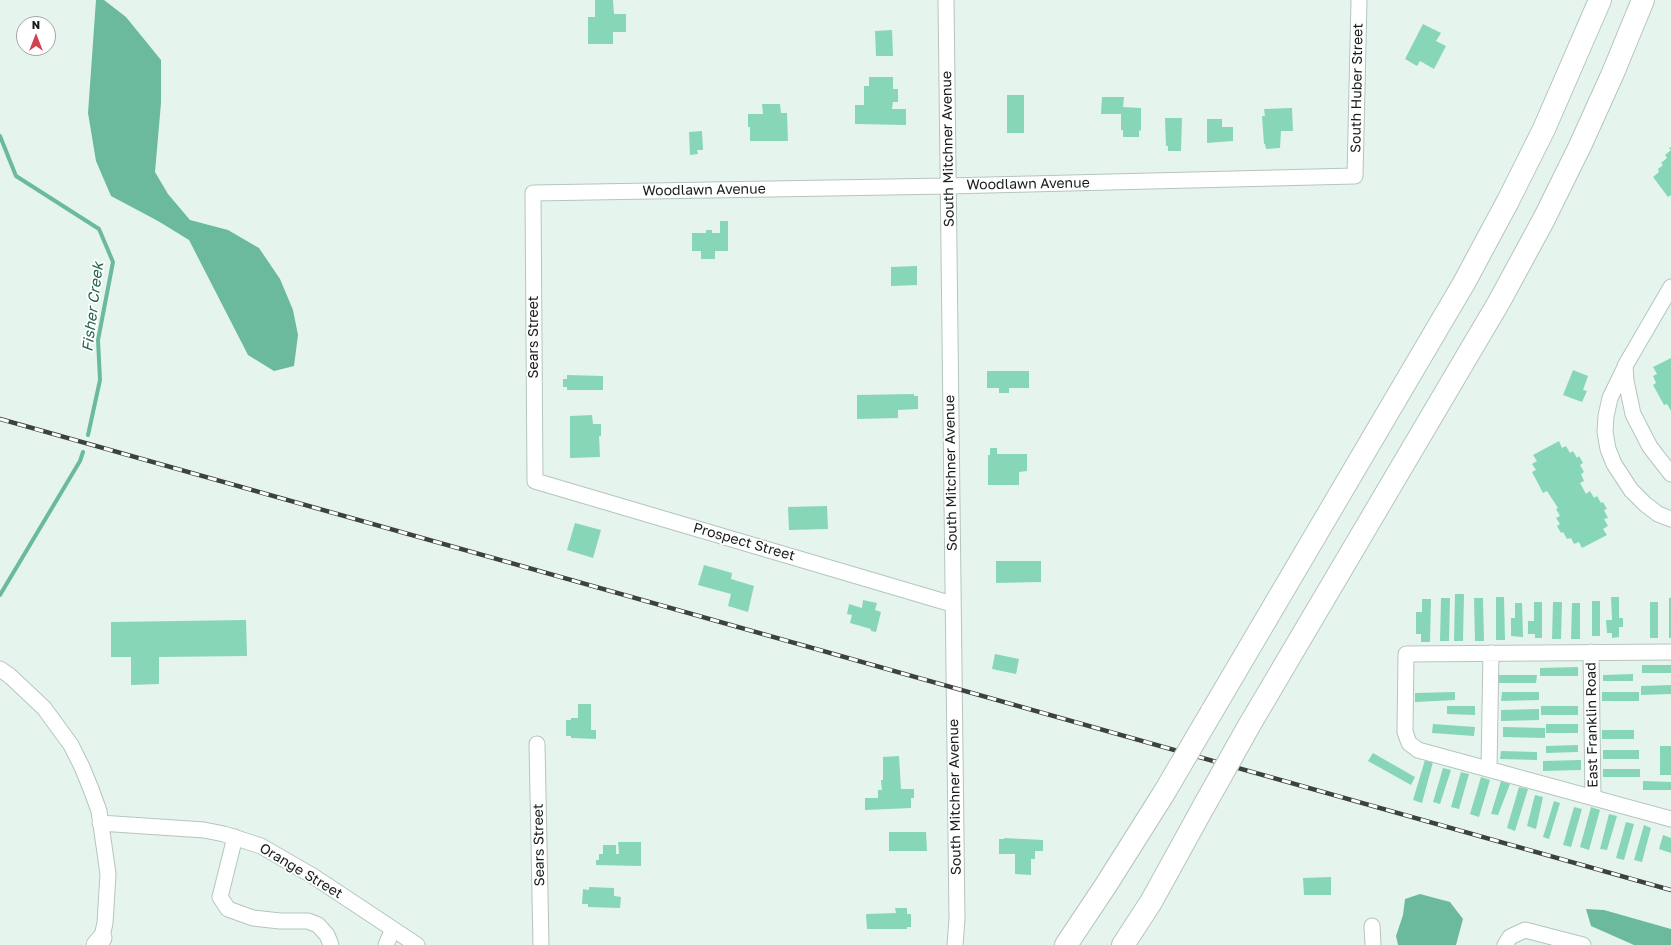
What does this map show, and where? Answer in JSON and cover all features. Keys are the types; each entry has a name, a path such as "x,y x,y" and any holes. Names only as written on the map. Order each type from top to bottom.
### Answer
{"highway":[{"path":"1066,945 1164,793 1464,283 1508,201 1544,129 1600,0"},
{"path":"1123,945 1151,902 1250,724 1503,295 1544,219 1580,146 1613,73 1643,0"},
{"path":"1072,945 1106,885"},
{"path":"1132,945 1151,902"}],"street":[{"name":"South Mitchner Avenue","path":"946,0 952,604 957,919 955,945"},
{"name":"South Huber Street","path":"1355,176 1359,0"},
{"name":"Woodlawn Avenue","path":"533,193 948,186 1355,176"},
{"name":"Sears Street","path":"533,193 536,480"},
{"path":"1671,287 1626,366 1610,398 1606,416 1608,449 1614,464 1631,490 1645,504 1658,514 1671,519"},
{"path":"1626,366 1626,381 1633,414 1650,447 1671,474"},
{"name":"Prospect Street","path":"536,480 952,604"},
{"name":"East Franklin Road","path":"1591,652 1593,797"},
{"name":"East Franklin Road","path":"1671,652 1406,654 1405,732 1409,743 1418,750 1489,768 1671,819"},
{"path":"1489,768 1491,653"},
{"path":"0,669 10,676 44,708 71,745 82,767 99,811 108,874 105,923 100,943"},
{"name":"Sears Street","path":"537,744 541,945"},
{"name":"Orange Street","path":"100,823 204,830 234,837 261,846 276,854 417,945"},
{"path":"234,837 220,897 228,909 253,918 280,921 308,921 318,925 327,935 331,945"},
{"path":"1372,926 1373,945"},
{"path":"386,945 393,929"},
{"path":"1504,945 1510,937 1525,930 1583,945"}],"shaded area":[{"path":"96,0 104,0 126,17 161,60 161,103 155,172 168,194 190,220 228,230 259,248 280,279 293,310 298,335 294,366 274,371 248,355 189,240 158,221 111,196 96,161 88,113"},
{"path":"1420,894 1450,902 1463,919 1456,945 1398,945 1396,936 1403,915 1405,899"},
{"path":"1586,909 1604,910 1671,929 1671,945 1634,945 1591,926"}],"building":[{"path":"595,0 613,0 614,14 626,14 626,32 613,32 613,44 588,44 588,17 595,17"},
{"path":"1423,24 1441,33 1436,41 1446,46 1434,69 1420,61 1417,66 1405,59"},
{"path":"892,30 893,56 876,56 875,31"},
{"path":"869,77 893,77 893,89 898,89 898,102 893,102 892,109 906,109 906,125 855,124 855,105 864,105 864,86 869,86"},
{"path":"1007,95 1024,95 1024,133 1007,133"},
{"path":"1102,97 1124,97 1123,107 1141,108 1141,131 1139,130 1139,137 1123,137 1123,130 1121,130 1121,114 1101,114"},
{"path":"762,104 780,104 781,113 787,113 788,141 750,141 748,114 763,114"},
{"path":"1292,108 1293,131 1281,131 1280,148 1266,149 1264,144 1262,116 1265,116 1264,109"},
{"path":"1165,118 1182,118 1181,151 1168,151 1168,146 1166,146"},
{"path":"1207,119 1222,119 1222,127 1233,127 1233,141 1207,143"},
{"path":"702,131 703,150 697,150 698,154 690,155 689,132"},
{"path":"1671,150 1671,195 1668,197 1653,177 1659,172 1658,169 1663,165 1661,163 1667,158 1665,155"},
{"path":"720,221 728,221 728,251 715,251 715,259 701,259 701,251 692,251 692,233 706,233 706,230 712,230 712,233 720,233"},
{"path":"917,266 917,285 891,286 891,267"},
{"path":"1671,358 1671,411 1667,404 1664,405 1653,385 1656,383 1653,376 1657,374 1653,367"},
{"path":"1573,370 1588,376 1583,390 1587,391 1582,402 1563,395"},
{"path":"987,371 1029,371 1029,388 1009,388 1009,393 999,393 999,388 987,388"},
{"path":"567,375 603,376 603,390 567,390 567,387 563,387 563,379 567,379"},
{"path":"914,394 914,396 918,396 918,409 898,410 898,418 857,419 857,395"},
{"path":"592,415 593,424 601,424 601,436 599,436 600,457 570,458 570,416"},
{"path":"1559,441 1562,448 1566,446 1570,453 1573,451 1577,458 1579,456 1583,463 1580,465 1584,472 1581,474 1584,481 1580,483 1586,494 1590,491 1594,498 1597,496 1607,509 1604,510 1608,518 1604,519 1608,526 1603,529 1607,535 1582,548 1579,542 1574,544 1571,538 1567,539 1563,532 1561,533 1557,526 1560,524 1556,518 1560,516 1556,509 1558,508 1547,491 1543,493 1532,472 1536,470 1532,464 1537,461 1533,455"},
{"path":"990,448 997,448 997,454 1027,454 1027,471 1019,472 1019,485 988,485 988,455 990,455"},
{"path":"827,506 828,529 789,530 788,507"},
{"path":"575,523 601,530 593,558 567,550"},
{"path":"996,561 1041,561 1041,582 996,583"},
{"path":"704,565 732,573 731,579 754,586 748,612 728,606 731,594 698,585"},
{"path":"1455,594 1464,594 1463,641 1454,641"},
{"path":"1496,597 1504,597 1505,640 1496,640"},
{"path":"1611,597 1619,597 1619,618 1623,618 1623,627 1619,627 1619,637 1612,638 1612,633 1607,633 1606,620 1612,620"},
{"path":"1441,598 1450,598 1449,641 1440,641"},
{"path":"1474,598 1483,598 1484,641 1475,641"},
{"path":"1669,598 1671,598 1671,638 1669,638"},
{"path":"1422,599 1431,599 1430,642 1421,642 1421,634 1416,634 1416,612 1422,612"},
{"path":"863,600 877,603 875,610 881,612 876,632 850,623 852,615 847,614 849,604 862,608"},
{"path":"1592,601 1600,601 1600,636 1592,636"},
{"path":"1534,602 1542,602 1542,638 1535,638 1535,634 1528,634 1528,621 1534,621"},
{"path":"1553,602 1562,602 1561,639 1552,639"},
{"path":"1650,602 1658,602 1658,638 1650,638"},
{"path":"1515,603 1522,603 1523,637 1511,636 1511,618 1515,618"},
{"path":"1572,603 1580,603 1580,639 1571,639"},
{"path":"246,620 247,656 159,657 159,684 131,685 131,657 111,657 111,622"},
{"path":"995,654 1019,659 1016,674 992,669"},
{"path":"1642,665 1671,665 1671,673 1642,673"},
{"path":"1578,667 1578,676 1540,676 1540,668"},
{"path":"1633,674 1633,681 1603,681 1603,675"},
{"path":"1499,675 1537,675 1536,683 1499,683"},
{"path":"1671,685 1671,694 1641,695 1641,686"},
{"path":"1455,692 1455,700 1415,702 1415,693"},
{"path":"1502,692 1539,692 1539,700 1501,701"},
{"path":"1602,692 1639,692 1639,701 1602,701"},
{"path":"578,704 591,704 591,730 596,730 596,739 571,738 571,736 566,736 566,720 578,718"},
{"path":"1447,706 1475,706 1475,715 1447,714"},
{"path":"1541,706 1578,706 1578,715 1541,715"},
{"path":"1539,709 1539,720 1501,721 1501,710"},
{"path":"1433,724 1475,727 1474,736 1432,733"},
{"path":"1546,724 1578,724 1578,733 1546,733"},
{"path":"1503,727 1545,728 1545,738 1503,737"},
{"path":"1602,730 1634,730 1634,739 1602,739"},
{"path":"1578,745 1578,752 1546,753 1546,746"},
{"path":"1660,746 1671,746 1671,775 1660,775"},
{"path":"1603,750 1639,750 1639,759 1603,759"},
{"path":"1501,751 1537,752 1537,760 1500,759"},
{"path":"1373,753 1415,777 1411,785 1368,761"},
{"path":"899,756 901,789 914,789 914,798 911,798 911,808 865,810 865,798 878,798 878,790 882,790 881,780 883,780 883,757"},
{"path":"1425,760 1433,762 1422,803 1413,800"},
{"path":"1581,760 1581,770 1543,771 1543,761"},
{"path":"1443,768 1451,770 1440,804 1433,802"},
{"path":"1603,769 1640,769 1640,777 1603,777"},
{"path":"1461,772 1469,774 1459,809 1451,807"},
{"path":"1481,777 1490,780 1479,817 1470,814"},
{"path":"1501,781 1510,784 1498,815 1491,814"},
{"path":"1643,781 1671,782 1671,790 1643,790"},
{"path":"1519,787 1528,789 1515,831 1507,828"},
{"path":"1535,795 1543,797 1536,829 1527,826"},
{"path":"1554,801 1560,803 1549,839 1543,837"},
{"path":"1574,807 1582,809 1571,847 1563,845"},
{"path":"1591,807 1600,810 1589,850 1580,847"},
{"path":"1609,814 1617,816 1607,850 1600,849"},
{"path":"1626,822 1634,824 1624,860 1616,858"},
{"path":"1644,825 1651,828 1642,862 1634,860"},
{"path":"889,832 926,832 927,851 889,851"},
{"path":"1663,835 1671,838 1671,853 1659,849"},
{"path":"999,839 1043,840 1043,851 1035,851 1035,859 1031,859 1031,875 1015,874 1015,854 999,854"},
{"path":"618,842 641,842 641,866 596,865 596,860 599,860 599,854 603,854 603,845 616,845 616,854 619,854"},
{"path":"1331,877 1331,895 1304,895 1303,878"},
{"path":"589,887 614,888 614,896 621,897 620,908 588,907 588,904 582,904 583,889 589,890"},
{"path":"895,908 907,908 907,914 911,914 911,927 907,927 907,929 867,929 866,914 896,913"}],"waterway":[{"name":"Fisher Creek","path":"0,136 16,176 99,229 113,262 98,340 100,380 88,435"},
{"name":"Fisher Creek","path":"0,595 80,461 83,452"}],"railway":[{"path":"0,419 1671,890"}]}
